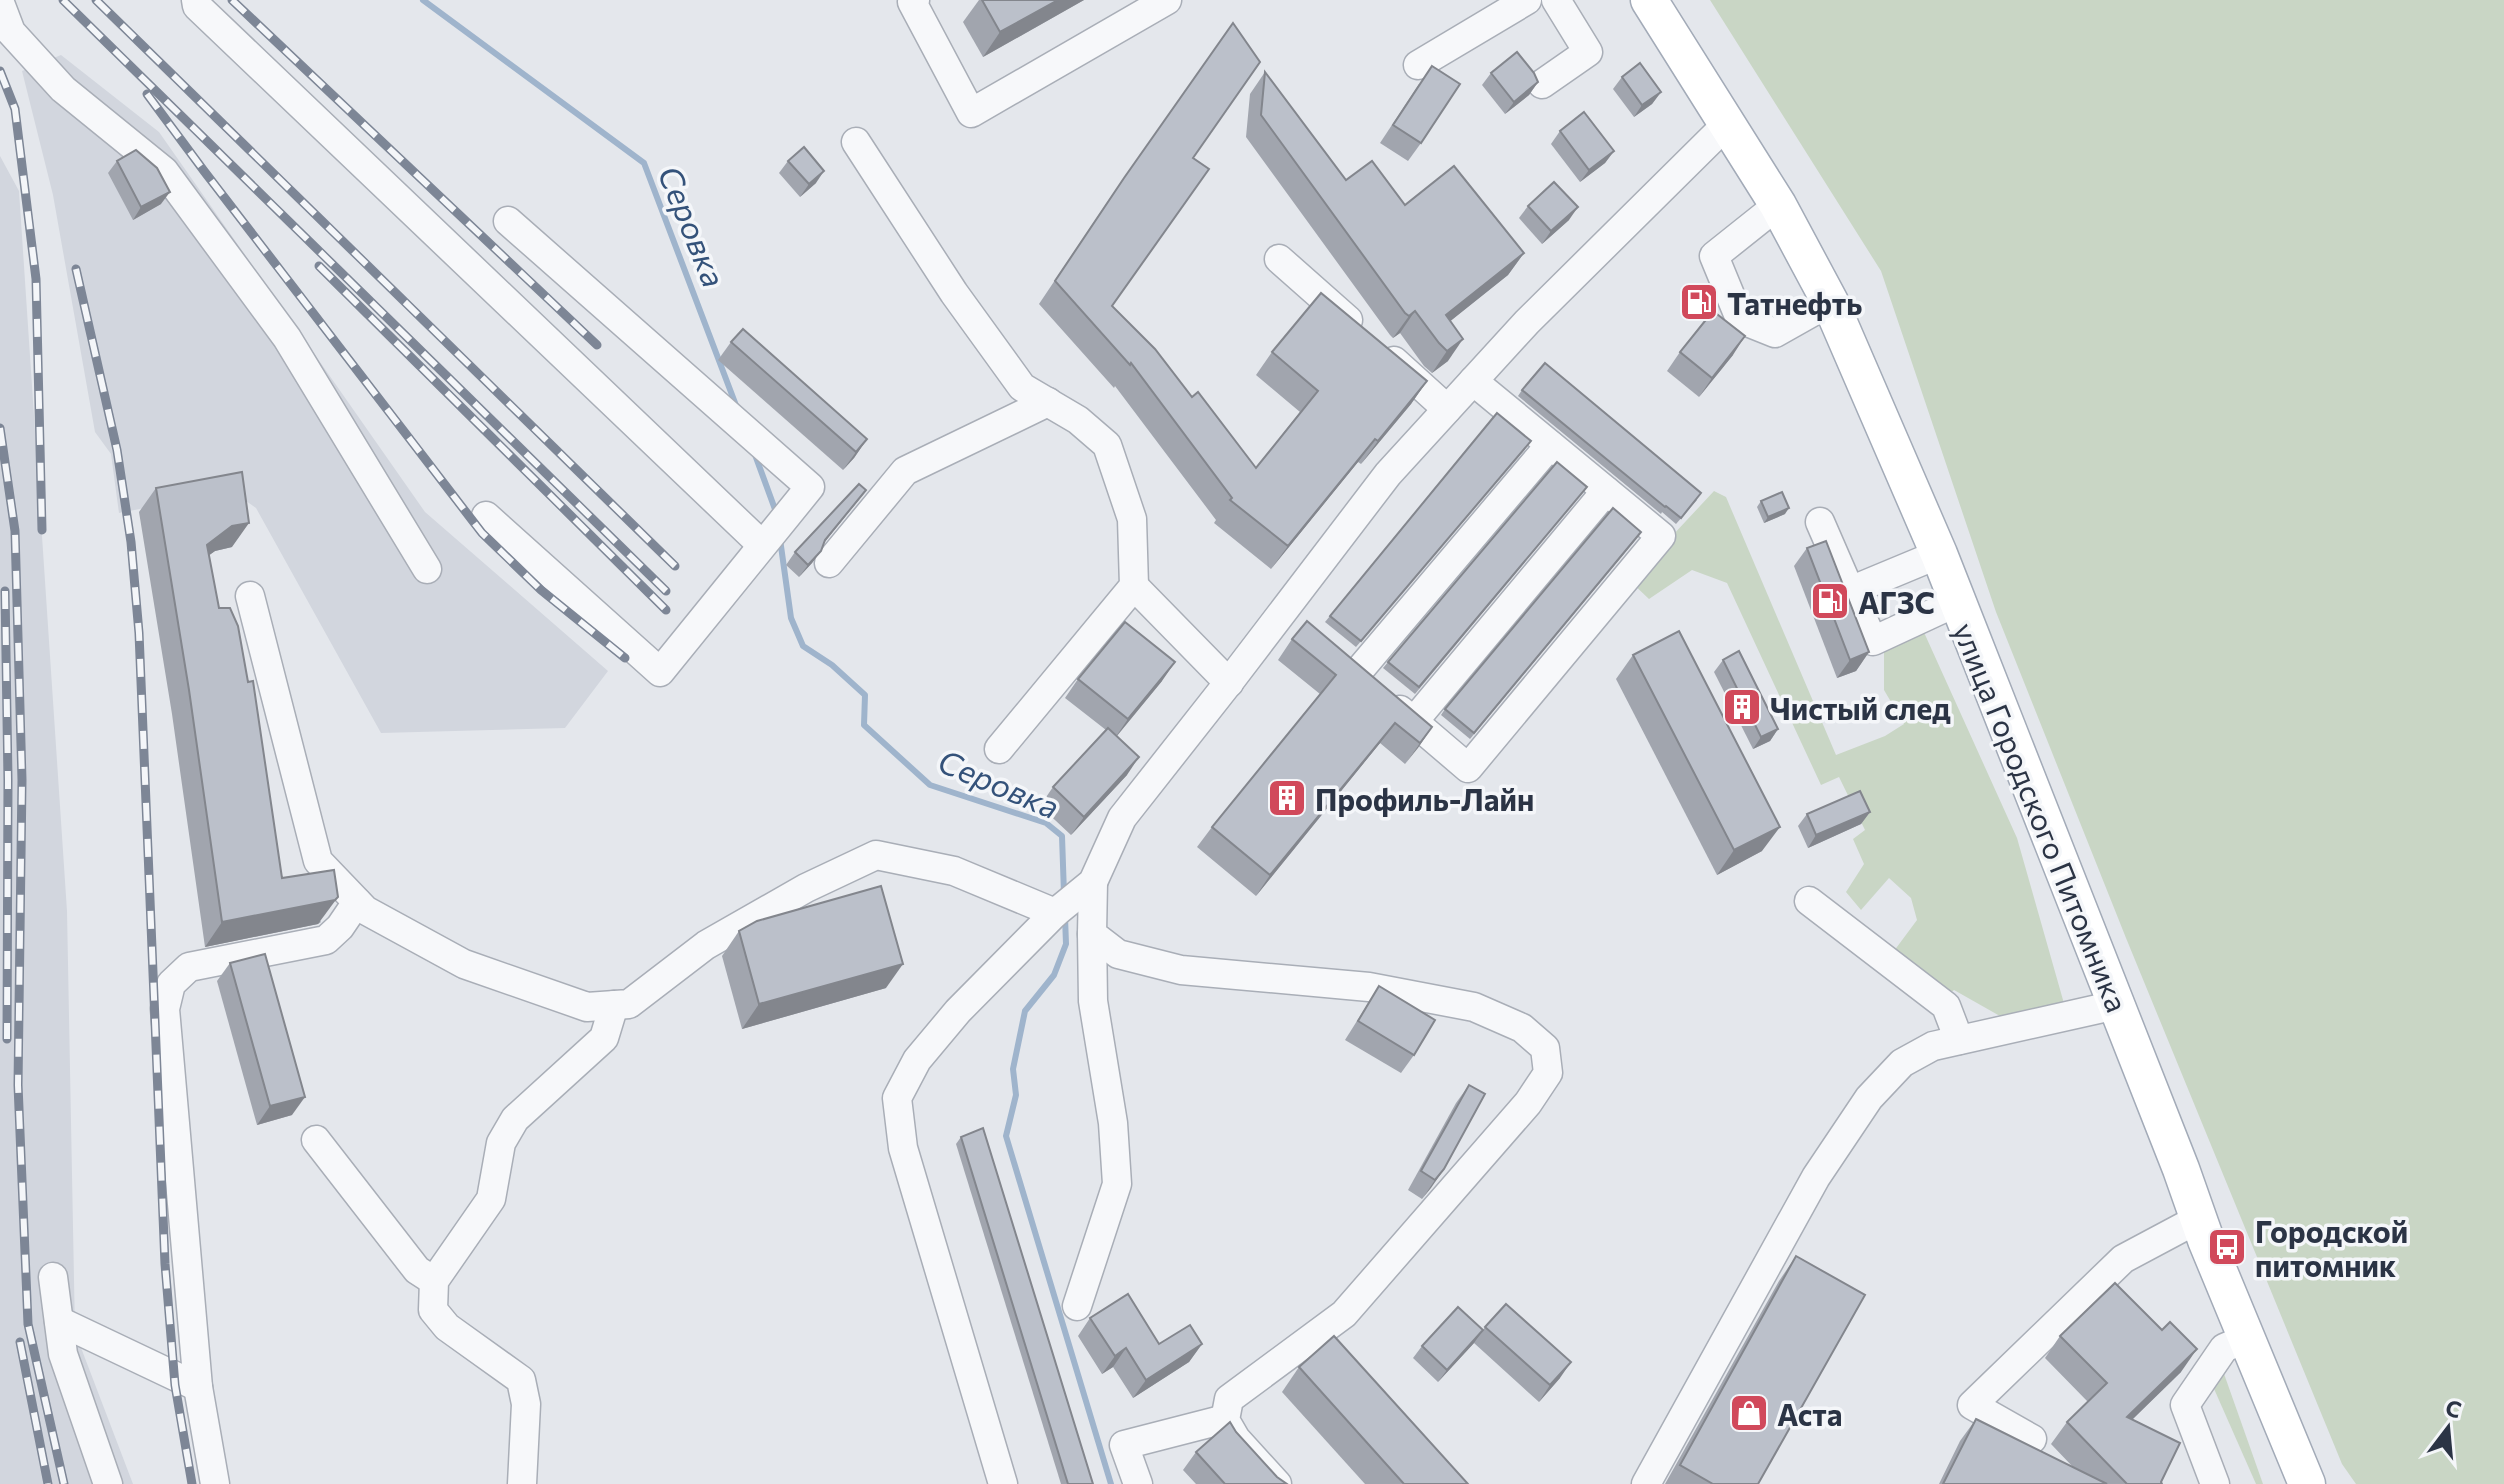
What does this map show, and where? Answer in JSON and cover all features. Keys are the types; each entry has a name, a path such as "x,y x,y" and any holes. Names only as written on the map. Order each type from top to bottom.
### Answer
{"main road":[{"name":"улица Городского Питомника","path":"1649,0 1778,205 1830,302 1939,554 2198,1219 2307,1484"}],"street":[{"path":"196,0 197,6 762,545"},
{"path":"915,0 912,2 971,113 1167,0"},
{"path":"1418,65 1527,0"},
{"path":"1542,84 1588,52 1556,0"},
{"path":"0,3 11,32 63,89 164,171 287,338 427,569"},
{"path":"1077,1306 1117,1184 1113,1123 1093,1001 1092,934 1093,882 1122,818 1388,474 1527,322 1728,123"},
{"path":"856,142 954,293 1022,387 1078,420 1107,445 1132,519 1134,586 999,749"},
{"path":"1778,205 1714,256 1740,319 1775,333 1830,302"},
{"path":"486,516 660,672 810,487 508,221"},
{"path":"1279,259 1447,409"},
{"path":"1332,652 1468,768 1661,536 1473,381"},
{"path":"829,563 905,471 1048,402"},
{"path":"1357,673 1550,445"},
{"path":"1414,721 1606,491"},
{"path":"1820,522 1873,641 1957,602"},
{"path":"1850,591 1939,554"},
{"path":"1134,586 1229,683"},
{"path":"250,596 318,861 365,910 464,964 587,1007 629,1004 706,945 806,888 876,855 954,871 1055,913"},
{"path":"1284,611 1308,631"},
{"path":"1003,1484 903,1148 897,1098 917,1060 958,1011 1055,913 1093,882"},
{"path":"1809,901 1946,1006 1959,1040"},
{"path":"215,1484 198,1387 165,1009 171,984 189,967 326,940 340,927 357,902"},
{"path":"1092,934 1118,954 1181,970 1369,987 1474,1007 1522,1028 1545,1048 1548,1073 1528,1103 1344,1314 1229,1399 1225,1419 1236,1439 1277,1484"},
{"path":"522,1484 526,1404 521,1380 447,1327 433,1310 434,1281 491,1199 501,1143 515,1119 604,1038 614,1005"},
{"path":"1646,1484 1816,1177 1869,1098 1902,1063 1933,1046 2116,1005"},
{"path":"316,1140 417,1270 434,1281"},
{"path":"2032,1439 1972,1405 2123,1259 2198,1219"},
{"path":"53,1277 63,1354 108,1484"},
{"path":"59,1321 198,1387"},
{"path":"2215,1484 2185,1405 2224,1348 2247,1338"},
{"path":"1138,1484 1124,1445 1225,1419"}],"shaded area":[{"path":"61,55 159,132 425,512 608,671 565,728 381,733 256,508 232,491 119,513 111,454 95,432 53,195 22,71"},
{"path":"0,156 19,191 67,911 75,1332 133,1484 0,1484"}],"green space":[{"path":"1710,0 2504,0 2504,1484 2356,1484 2342,1464 1996,612 1881,271"},
{"path":"1714,491 1726,497 1836,755 1885,736 1904,724 1884,690 1884,648 1922,628 2017,838 2065,1007 2007,1020 1954,990 1944,998 1891,955 1917,920 1911,898 1889,878 1861,910 1846,892 1864,864 1853,839 1865,830 1839,777 1821,785 1727,583 1692,570 1649,599 1630,581"},
{"path":"2223,1371 2263,1484 2256,1484 2211,1382"}],"building":[{"path":"982,0 1058,0 1000,32"},
{"path":"1233,23 1260,62 1193,158 1209,169 1112,306 1155,349 1192,397 1198,392 1256,468 1318,391 1272,352 1321,293 1427,381 1378,441 1375,439 1288,546 1230,500 1232,498 1131,363 1055,281"},
{"path":"1517,52 1538,82 1514,102 1491,73"},
{"path":"1640,63 1661,92 1642,105 1622,77"},
{"path":"1432,66 1460,84 1421,143 1393,125"},
{"path":"1265,72 1346,180 1372,161 1405,205 1454,166 1524,253 1446,315 1463,339 1447,351 1415,311 1409,316 1405,313 1261,115"},
{"path":"1584,112 1614,151 1589,170 1560,131"},
{"path":"804,147 824,171 809,184 788,161"},
{"path":"136,150 157,168 170,192 141,207 117,161"},
{"path":"1554,182 1578,207 1551,231 1528,206"},
{"path":"1713,311 1745,336 1712,378 1680,352"},
{"path":"743,329 867,439 856,452 731,342"},
{"path":"1545,363 1701,493 1681,518 1522,390"},
{"path":"1497,413 1531,441 1361,641 1330,616"},
{"path":"1557,462 1587,487 1419,687 1388,662"},
{"path":"242,472 249,523 232,526 207,545 219,608 230,608 238,626 248,682 253,681 282,878 334,870 338,897 222,922 156,488"},
{"path":"859,484 866,490 808,565 795,552"},
{"path":"1782,492 1789,508 1768,517 1761,501"},
{"path":"1613,508 1641,532 1474,733 1445,709"},
{"path":"1826,541 1869,652 1850,660 1807,548"},
{"name":"Профиль-Лайн","path":"1307,621 1432,727 1420,743 1395,723 1270,875 1212,827 1336,675 1292,639"},
{"path":"1125,622 1175,662 1128,719 1078,679"},
{"path":"1679,631 1780,827 1734,850 1633,655"},
{"path":"1739,651 1778,729 1761,737 1723,660"},
{"path":"1108,728 1139,757 1084,817 1053,787"},
{"path":"1860,791 1870,812 1816,835 1807,814"},
{"path":"881,886 903,964 759,1004 739,931 757,921"},
{"path":"265,954 305,1097 270,1106 230,963"},
{"path":"1379,986 1435,1020 1414,1055 1358,1021"},
{"path":"1469,1085 1485,1094 1435,1180 1421,1171"},
{"path":"983,1128 1093,1484 1068,1484 961,1137"},
{"name":"Аста","path":"1796,1256 1865,1295 1758,1484 1713,1484 1680,1465"},
{"path":"2115,1283 2162,1330 2170,1322 2197,1349 2127,1417 2180,1443 2162,1484 2127,1484 2067,1422 2107,1383 2060,1336"},
{"path":"1128,1294 1159,1344 1190,1325 1202,1344 1146,1380 1126,1348 1115,1356 1090,1318"},
{"path":"1506,1304 1571,1362 1550,1385 1485,1327"},
{"path":"1458,1307 1483,1330 1447,1370 1422,1346"},
{"path":"1334,1336 1468,1484 1404,1484 1299,1367"},
{"path":"1976,1419 2107,1484 1943,1484"},
{"path":"1230,1422 1277,1477 1287,1484 1225,1484 1196,1452"}],"waterway":[{"name":"Серовка","path":"423,0 644,163 737,408"},
{"name":"Серовка","path":"754,452 776,512"},
{"name":"Серовка","path":"780,539 791,618 803,646 832,665 865,695 864,725 930,785 1046,823 1062,836 1064,894"},
{"name":"Серовка","path":"1065,917 1066,944 1054,975 1025,1011 1013,1069 1016,1095 1006,1136 1111,1484"}],"railway":[{"path":"63,0 666,591"},
{"path":"96,0 675,566"},
{"path":"232,0 597,345"},
{"path":"0,71 15,109 36,279 42,530"},
{"path":"147,94 482,533 541,590 625,658"},
{"path":"319,266 666,610"},
{"path":"76,269 117,450 131,542 139,633 165,1264 175,1385 192,1484"},
{"path":"0,428 15,531 22,780 18,1085 28,1324 64,1484"},
{"path":"5,591 7,1039"},
{"path":"20,1342 48,1484"}],"place":[{"name":"Татнефть","path":"1699,302"},
{"name":"АГЗС","path":"1830,601"},
{"name":"Чистый след","path":"1742,707"},
{"name":"Профиль-Лайн","path":"1287,798"},
{"name":"Городской питомник","path":"2227,1247"},
{"name":"Аста","path":"1749,1413"}]}
